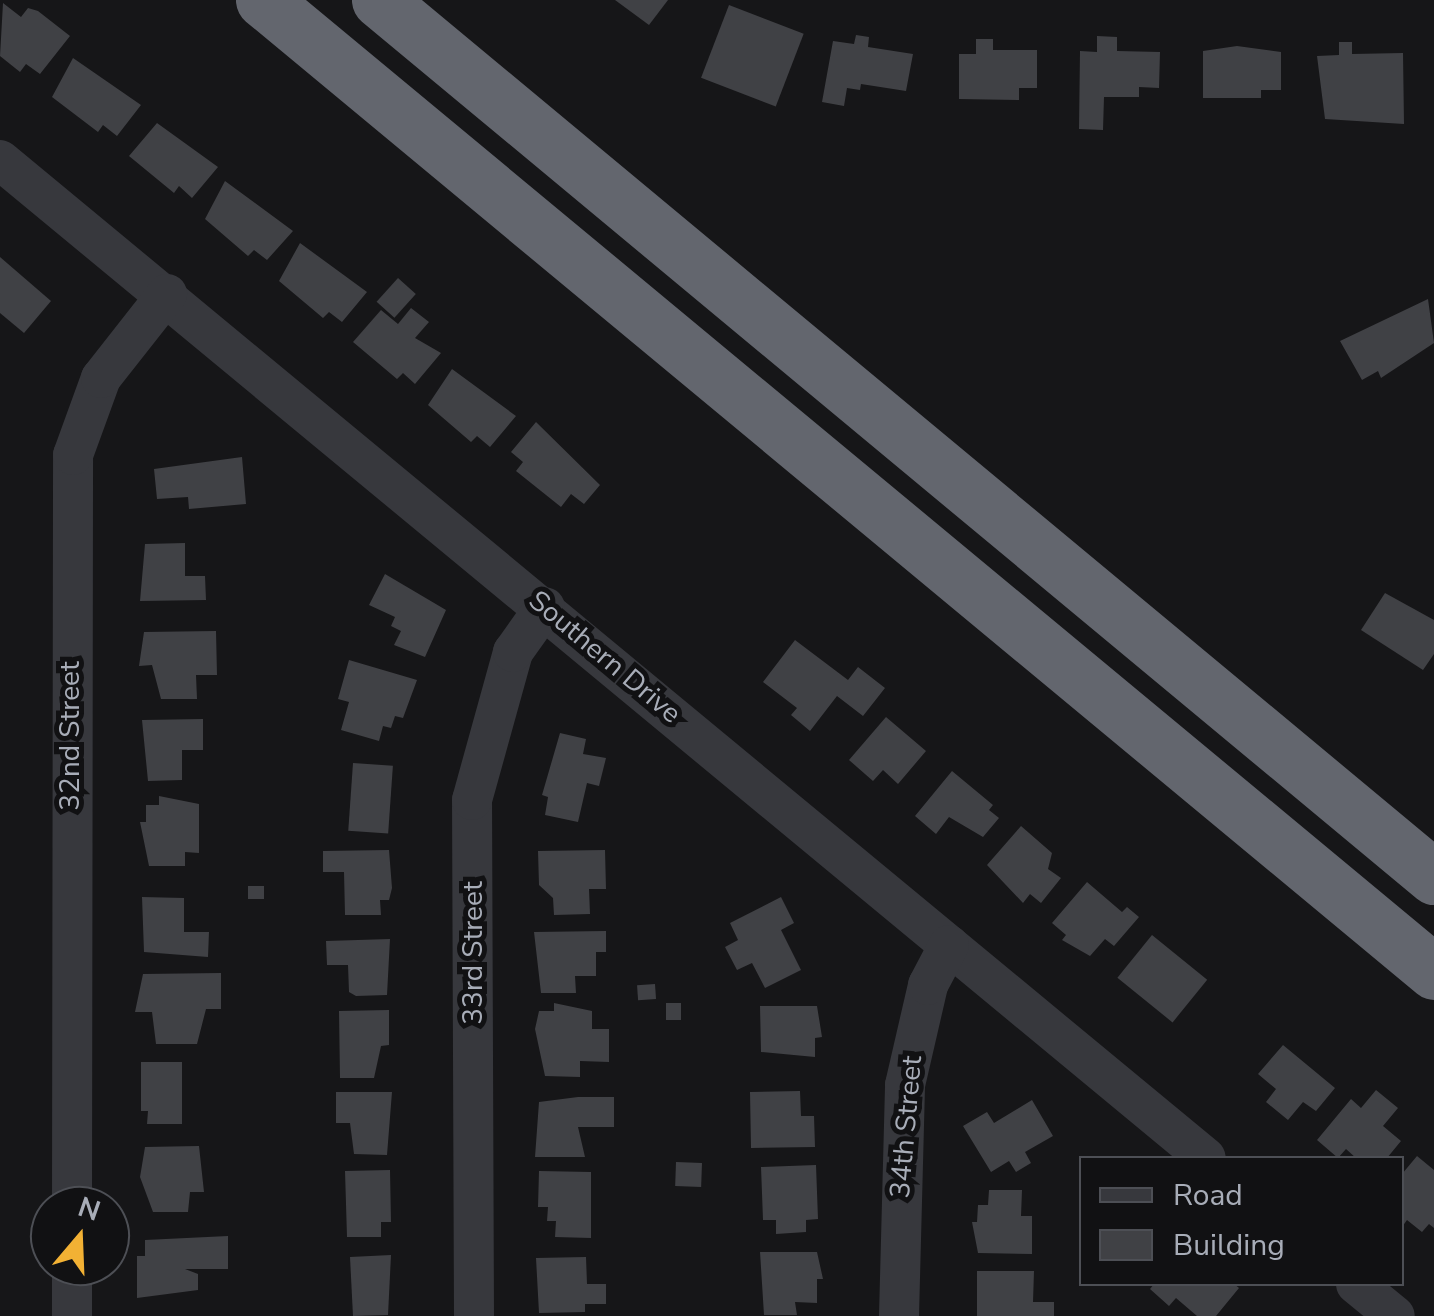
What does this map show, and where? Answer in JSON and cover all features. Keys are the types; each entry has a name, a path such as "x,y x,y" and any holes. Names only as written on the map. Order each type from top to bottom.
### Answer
{"highway":[{"path":"262,0 1434,972"},
{"path":"378,0 1434,876"}],"street":[{"name":"Southern Drive","path":"0,160 545,606 1204,1156"},
{"name":"32nd Street","path":"72,1186 73,455 101,378 167,294"},
{"name":"33rd Street","path":"474,1316 472,800 513,652 545,606"},
{"name":"34th Street","path":"899,1316 905,1086 928,985 948,944"},
{"path":"72,1286 72,1316"}],"building":[{"path":"615,0 668,0 649,25"},
{"path":"3,3 21,17 28,8 38,11 70,36 40,74 26,64 20,72 0,56"},
{"path":"729,5 804,34 776,106 701,78"},
{"path":"856,35 869,37 868,47 913,54 906,91 861,84 860,90 847,88 844,106 822,102 833,41 854,44"},
{"path":"1097,36 1117,37 1117,51 1160,52 1159,88 1139,87 1139,97 1104,97 1103,130 1079,129 1080,51 1097,52"},
{"path":"976,39 993,39 993,50 1037,50 1037,88 1019,88 1019,100 959,99 959,54 976,54"},
{"path":"1339,42 1352,42 1352,54 1403,53 1404,124 1325,119 1317,56 1339,55"},
{"path":"1237,46 1281,52 1281,90 1261,90 1261,98 1203,98 1203,51"},
{"path":"73,58 141,105 117,136 103,125 98,132 52,97"},
{"path":"157,123 218,167 192,198 179,186 174,193 129,156"},
{"path":"225,181 293,231 267,260 254,250 248,256 205,219"},
{"path":"300,243 367,292 342,322 329,312 323,318 279,281"},
{"path":"0,257 51,301 24,333 0,313"},
{"path":"398,278 416,294 394,318 377,302"},
{"path":"1428,299 1434,343 1381,378 1378,371 1362,380 1340,341"},
{"path":"411,308 429,322 415,338 441,353 415,384 403,373 397,379 353,342 381,310 398,324"},
{"path":"452,369 516,416 490,447 477,436 471,442 428,405"},
{"path":"536,422 600,485 584,504 571,494 561,507 516,471 523,462 511,452"},
{"path":"242,457 246,504 189,509 188,497 157,499 154,469"},
{"path":"185,543 185,576 205,576 206,600 140,601 145,544"},
{"path":"385,574 446,610 425,657 394,645 401,631 391,626 395,617 369,605"},
{"path":"1385,593 1434,620 1434,654 1423,670 1361,630"},
{"path":"216,631 217,675 196,675 197,699 161,699 152,665 139,666 144,632"},
{"path":"795,640 848,680 858,667 885,688 863,716 837,696 810,731 791,715 797,708 763,682"},
{"path":"349,660 417,680 403,718 395,716 391,728 383,726 379,741 341,730 349,702 338,699"},
{"path":"886,717 926,751 898,784 883,770 873,781 849,760"},
{"path":"203,719 203,750 182,750 182,780 148,781 142,720"},
{"path":"560,733 586,739 583,754 606,758 599,786 587,783 578,822 545,815 548,797 542,795"},
{"path":"353,763 393,766 388,834 348,831"},
{"path":"952,771 993,805 989,810 999,818 983,837 949,817 936,834 915,816"},
{"path":"159,796 199,804 199,853 185,852 185,866 149,866 140,822 146,822 146,805 159,805"},
{"path":"1021,826 1052,853 1048,869 1061,878 1041,903 1030,894 1023,903 987,865"},
{"path":"389,850 392,888 389,900 380,900 381,915 345,915 344,872 323,872 323,851"},
{"path":"605,850 606,889 589,889 590,914 554,915 553,898 539,885 538,851"},
{"path":"1087,882 1122,912 1127,907 1139,917 1114,946 1105,939 1090,956 1062,940 1066,935 1052,923"},
{"path":"248,886 264,886 264,899 248,899"},
{"path":"142,897 184,898 184,932 209,932 208,957 144,952"},
{"path":"781,897 794,923 781,930 801,970 765,988 752,963 737,970 725,947 738,940 730,923"},
{"path":"606,931 606,952 596,952 596,976 575,976 576,993 541,993 534,932"},
{"path":"1152,935 1207,980 1173,1022 1117,978"},
{"path":"390,939 387,995 356,996 349,992 348,965 327,965 326,941"},
{"path":"221,973 221,1009 206,1009 197,1044 156,1044 152,1012 135,1012 143,974"},
{"path":"655,984 656,999 638,1000 637,985"},
{"path":"554,1003 592,1011 592,1029 609,1029 609,1062 580,1061 580,1077 545,1076 535,1029 539,1011 554,1011"},
{"path":"666,1003 681,1003 681,1020 666,1020"},
{"path":"760,1006 817,1006 822,1037 815,1038 815,1057 761,1052"},
{"path":"389,1010 389,1045 381,1046 374,1078 340,1078 339,1011"},
{"path":"1283,1045 1335,1088 1316,1111 1303,1102 1288,1120 1266,1102 1276,1089 1258,1074"},
{"path":"141,1062 182,1062 182,1124 147,1124 148,1111 141,1111"},
{"path":"1376,1090 1398,1108 1383,1126 1401,1141 1389,1156 1354,1156 1346,1149 1336,1156 1317,1140 1351,1099 1361,1108"},
{"path":"800,1091 801,1116 814,1116 815,1147 751,1148 750,1092"},
{"path":"336,1092 392,1092 387,1155 354,1154 350,1123 336,1123"},
{"path":"614,1097 614,1127 578,1127 585,1157 535,1157 539,1102"},
{"path":"1032,1100 1053,1136 1025,1152 1031,1163 1016,1172 1009,1161 991,1172 963,1126 987,1112 994,1123"},
{"path":"199,1146 204,1192 190,1192 188,1212 153,1212 140,1177 145,1147"},
{"path":"1417,1156 1434,1170 1434,1228 1429,1224 1422,1232 1407,1220 1404,1224 1404,1172"},
{"path":"676,1162 702,1163 701,1187 675,1186"},
{"path":"816,1165 818,1219 806,1220 806,1232 776,1234 776,1220 763,1220 761,1167"},
{"path":"390,1170 391,1222 381,1222 381,1237 347,1237 345,1171"},
{"path":"539,1171 591,1172 591,1238 555,1237 556,1221 547,1221 548,1207 538,1207"},
{"path":"989,1190 1022,1190 1021,1216 1032,1216 1032,1254 978,1253 972,1222 977,1222 978,1205 988,1205"},
{"path":"228,1236 228,1269 185,1269 198,1274 198,1290 137,1298 137,1256 145,1256 145,1240"},
{"path":"760,1252 817,1252 823,1279 817,1279 817,1303 795,1302 797,1315 764,1315"},
{"path":"391,1255 388,1315 353,1316 350,1257"},
{"path":"586,1257 587,1284 606,1284 606,1304 585,1304 585,1312 539,1313 536,1258"},
{"path":"977,1271 1034,1271 1033,1302 1054,1302 1054,1316 977,1316"},
{"path":"1239,1288 1216,1316 1197,1316 1176,1298 1169,1306 1150,1289"}]}
